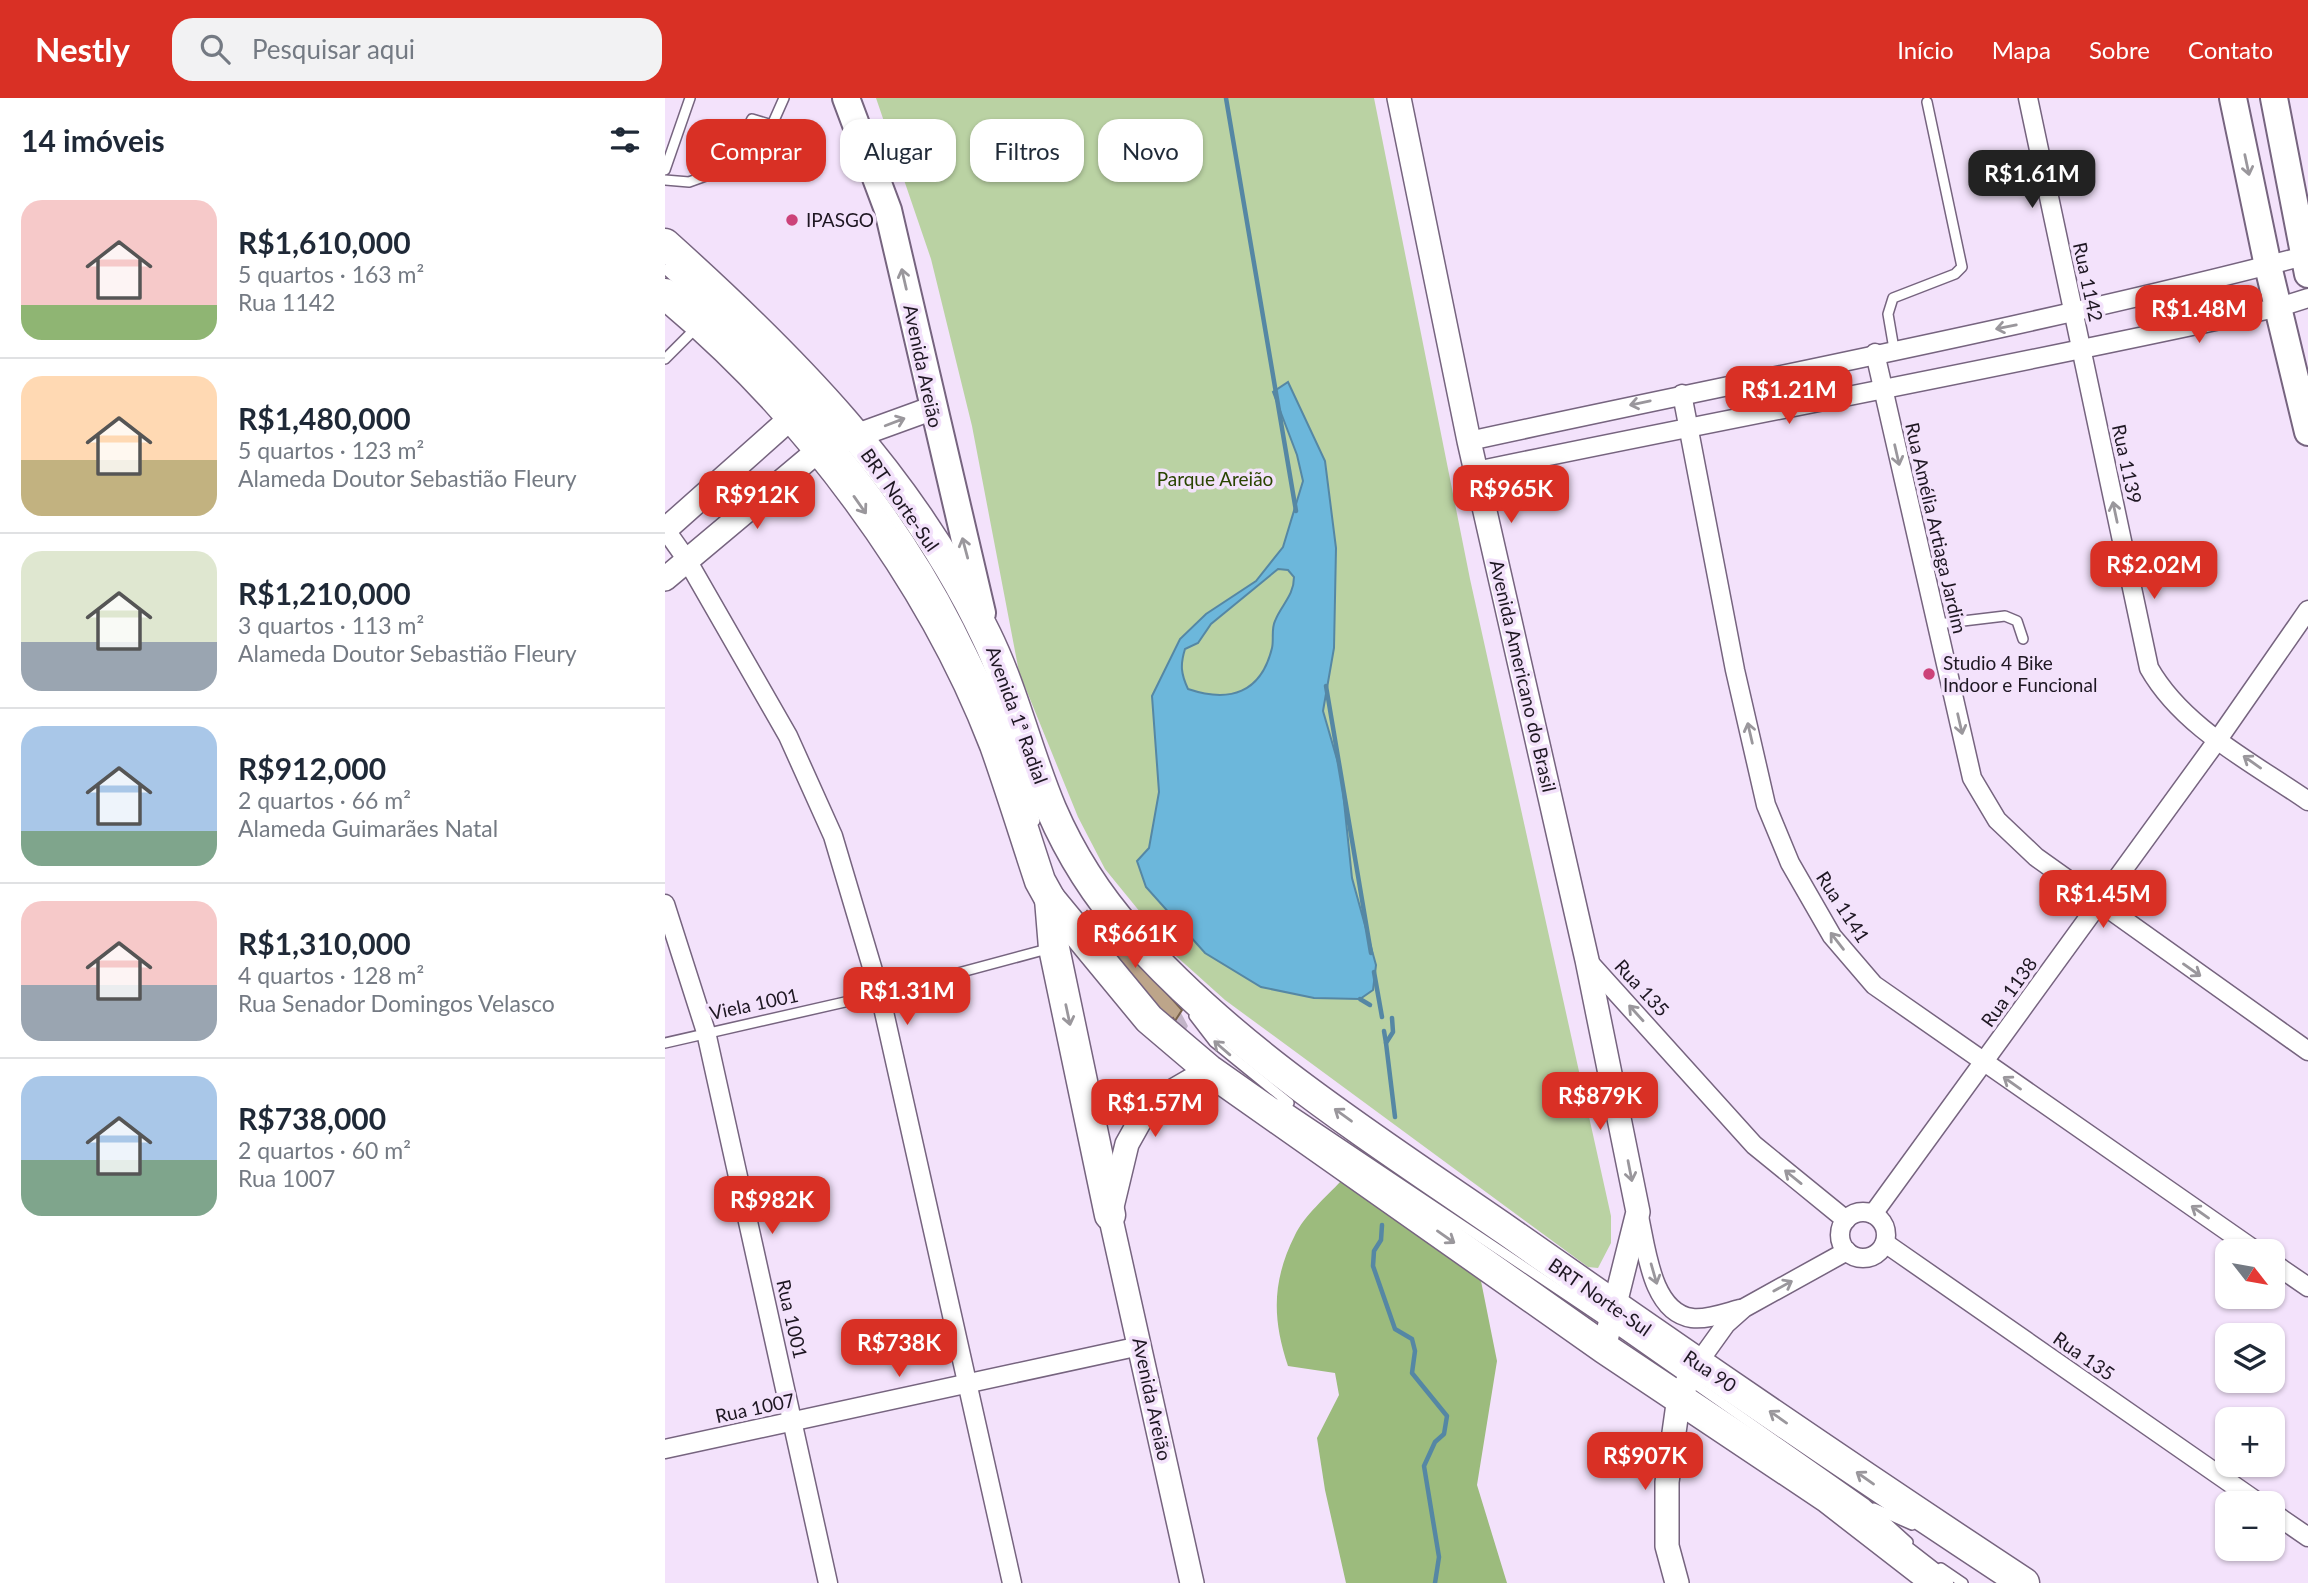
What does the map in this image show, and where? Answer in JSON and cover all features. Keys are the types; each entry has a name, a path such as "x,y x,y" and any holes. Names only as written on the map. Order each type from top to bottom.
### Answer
{"main road":[{"name":"Avenida Areião","path":"846,98 888,210 988,638"},
{"path":"2233,98 2268,266 2308,432"},
{"path":"2273,98 2307,262"},
{"name":"Avenida 1ª Radial","path":"665,244 784,355 839,443 951,652 994,744 1040,881 1061,904 1149,1019 1209,1070 1390,1198"},
{"name":"Avenida 1ª Radial","path":"665,294 793,416 839,443 937,543 988,638 1052,811 1093,887 1131,934 1209,1010 1277,1067 1399,1154"},
{"path":"1061,904 1054,947 1110,1215"},
{"name":"Rua 90","path":"1399,1154 1608,1325 1688,1381 2024,1583"},
{"name":"Rua 90","path":"1390,1198 1608,1325 1688,1381 1849,1513 1936,1573"}],"street":[{"name":"Avenida Americano do Brasil","path":"1399,98 1469,441 1587,960 1638,1212 1659,1292 1678,1314 1693,1318 1744,1308"},
{"name":"Rua 1142","path":"2028,98 2081,352"},
{"path":"1469,441 1894,349 2073,314 2268,266 2307,262"},
{"path":"1476,471 1881,389 2081,352 2280,307 2308,298"},
{"name":"Rua 1139","path":"2081,352 2149,668 2164,695 2191,720 2308,801"},
{"name":"Rua Amélia Artiaga Jardim","path":"1875,353 1881,389 1972,778 1997,820 2036,857 2308,1051"},
{"name":"Rua 1141","path":"1682,394 1735,670 1766,805 1790,863 1832,936 1874,985 2239,1239"},
{"path":"665,579 839,443 933,408"},
{"path":"793,416 665,530 687,560 788,736 833,836 880,994 1012,1583"},
{"name":"Rua 1138","path":"1873,1214 2306,617"},
{"name":"Rua 1001","path":"665,904 706,1032 828,1583"},
{"name":"Rua 135","path":"1587,960 1754,1145 1846,1220"},
{"path":"1110,1215 1127,1144 1141,1119 1166,1095 1209,1070"},
{"name":"Avenida Americano do Brasil","path":"1608,1325 1638,1212"},
{"path":"1865,1212 1873,1214 1884,1224 1885,1243 1870,1257 1854,1255 1847,1251 1841,1235 1846,1220 1865,1212"},
{"name":"Avenida Areião","path":"1110,1215 1192,1583"},
{"name":"Rua 135","path":"1885,1243 2242,1491"},
{"path":"1677,1583 1667,1546 1667,1482 1688,1381 1727,1324 1744,1308 1847,1251"},
{"path":"2285,1271 2308,1287"},
{"name":"Rua 1007","path":"665,1449 1140,1346"},
{"path":"2285,1521 2308,1537"}],"lane":[{"path":"665,170 689,98"},
{"path":"665,180 689,182 728,168 733,164 752,119 772,125 784,98"},
{"path":"1894,349 1888,314 1892,298 1955,274 1962,267 1927,102"},
{"name":"BRT Norte-Sul","path":"665,269 772,368 839,443 909,540 958,624 994,700 1040,826"},
{"path":"665,359 699,324"},
{"path":"1938,624 2005,616 2017,621 2023,639"},
{"name":"BRT Norte-Sul","path":"1061,904 1174,1034 1211,1062 1312,1122 1608,1325"},
{"path":"1100,915 1172,992"},
{"name":"Viela 1001","path":"665,1042 880,994 1054,947"},
{"name":"BRT Norte-Sul","path":"1190,1011 1214,1042 1312,1122"},
{"path":"1688,1381 1866,1504 1914,1548"},
{"path":"1866,1504 1918,1529"},
{"path":"1941,1541 2004,1583"},
{"path":"1936,1573 1963,1583"}],"green space":[{"name":"Parque Areião","path":"876,98 1374,98 1470,579 1611,1216 1611,1243 1598,1268 1588,1267 1225,1000 1176,956 1105,869 1078,817 1019,672 972,426 931,259 905,182 956,182 956,119 883,119"},
{"path":"1341,1181 1481,1281 1497,1361 1477,1485 1507,1583 1346,1583 1325,1490 1317,1438 1339,1395 1335,1373 1288,1366 1277,1316 1278,1284 1295,1235 1310,1214"}],"water":[{"path":"1288,382 1325,461 1336,548 1334,648 1323,711 1341,773 1352,878 1376,965 1373,990 1360,999 1314,998 1261,987 1205,953 1146,887 1137,861 1149,848 1159,792 1152,696 1180,639 1206,614 1256,581 1283,547 1303,481 1297,455 1273,392","holes":["1278,569 1288,570 1294,577 1292,590 1274,624 1272,648 1260,675 1242,691 1230,694 1217,695 1188,689 1182,669 1185,649 1198,643 1211,624"]}],"building":[{"path":"1087,911 1100,926 1103,922 1182,1010 1175,1021 1173,1018 1168,1022 1081,917"}],"waterway":[{"path":"1226,98 1296,511"},
{"path":"1326,686 1371,953"},
{"path":"1374,972 1382,1017"},
{"path":"1360,999 1370,1005"},
{"path":"1392,1018 1393,1032 1386,1043 1395,1117"},
{"path":"1384,1031 1386,1043"},
{"path":"1382,1225 1381,1240 1374,1251 1373,1266 1395,1329 1412,1339 1415,1351 1412,1373 1447,1416 1444,1434 1435,1442 1424,1466 1439,1557 1435,1583"}],"place":[{"name":"IPASGO","path":"792,220"},
{"name":"Studio 4 Bike Indoor e Funcional","path":"1929,674"}]}
